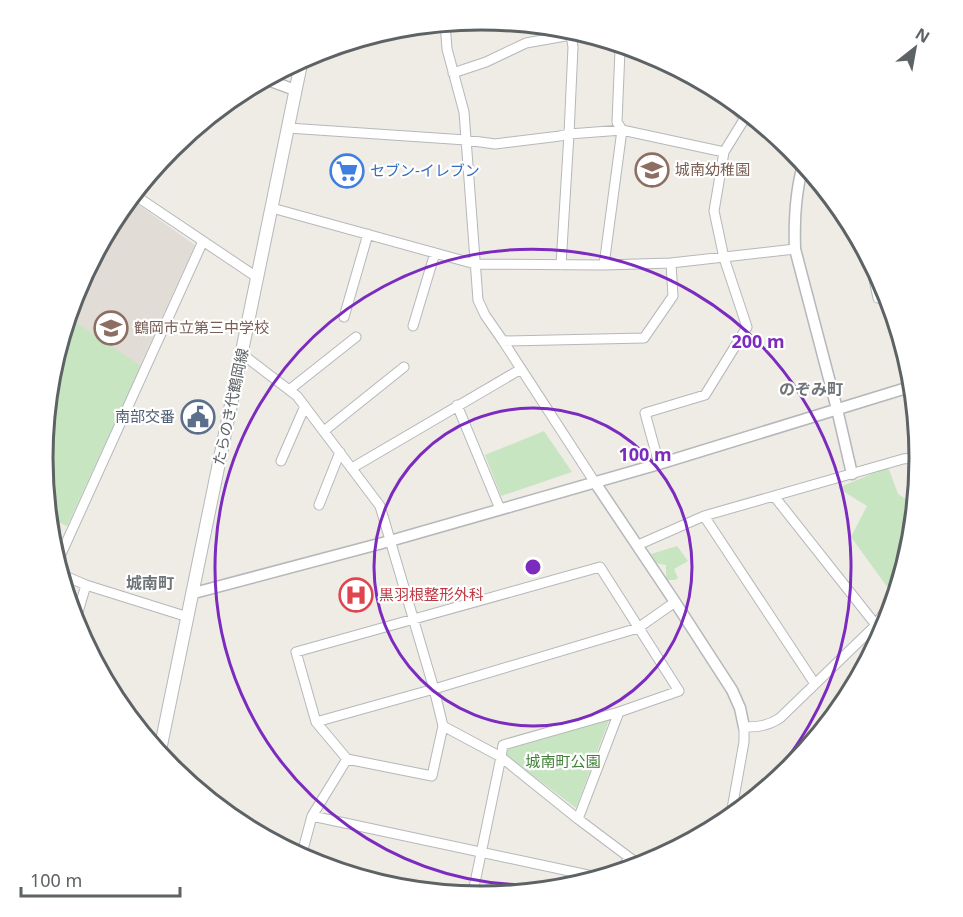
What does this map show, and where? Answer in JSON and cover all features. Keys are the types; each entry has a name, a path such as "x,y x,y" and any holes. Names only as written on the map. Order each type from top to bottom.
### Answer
{"main road":[{"name":"たらのき代鶴岡線","path":"161,743 194,593 299,71"}],"street":[{"path":"446,32 447,49 464,112 478,300 485,315 732,690 740,708 744,727 744,742 733,805"},
{"path":"453,73 486,62 526,43 553,36"},
{"path":"561,265 569,134 572,40"},
{"path":"604,265 622,130 617,122 620,53"},
{"path":"275,83 295,90"},
{"path":"659,464 645,413 705,395 747,327 723,258 714,211 724,152 744,120"},
{"path":"288,128 495,144 569,134 622,130 724,152"},
{"path":"802,174 795,204 795,249 852,474"},
{"path":"141,200 258,278"},
{"path":"272,208 475,264 671,263 795,249"},
{"path":"344,317 368,234"},
{"path":"63,550 203,242"},
{"path":"413,326 435,253"},
{"path":"503,341 644,338 673,296 671,263"},
{"path":"289,390 356,337"},
{"path":"242,354 297,396 380,506 413,619 434,689 443,726 432,776 347,759 316,722 296,652 413,619 600,567 679,691 619,712 503,745 474,887"},
{"path":"324,431 404,367"},
{"path":"352,468 521,369"},
{"path":"194,593 390,541 659,464 904,389"},
{"path":"457,405 501,509"},
{"path":"281,461 305,406"},
{"path":"319,505 340,452"},
{"path":"638,546 704,516 910,458"},
{"path":"744,727 770,724 780,718 876,624 774,496"},
{"path":"704,516 815,684"},
{"path":"71,579 188,617"},
{"path":"80,606 86,585"},
{"path":"316,722 638,628 675,602"},
{"path":"579,819 619,712"},
{"path":"443,726 501,757 629,858 627,861"},
{"path":"303,848 312,816 347,759"},
{"path":"312,816 584,874"}],"shaded area":[{"name":"鶴岡市立第三中学校","path":"137,204 195,245 67,526 58,522 54,487 54,430 61,375 76,321 97,269 110,244"}],"green space":[{"path":"76,322 141,366 67,526 58,522 57,514 54,487 54,430 61,375"},
{"path":"544,431 572,472 501,496 485,455"},
{"path":"888,467 898,494 908,500 902,542 888,588 851,537 867,506 838,488"},
{"path":"677,546 688,561 674,569 678,578 666,580 666,565 656,563 651,554"},
{"name":"城南町公園","path":"609,720 576,808 507,756 507,749"}],"place":[{"name":"城南幼稚園","path":"652,170"},
{"name":"セブン-イレブン","path":"347,171"},
{"name":"鶴岡市立第三中学校","path":"111,328"},
{"name":"南部交番","path":"198,417"},
{"name":"黒羽根整形外科","path":"356,595"}],"district":[{"name":"のぞみ町","path":"811,389"},
{"name":"城南町","path":"150,583"}]}
